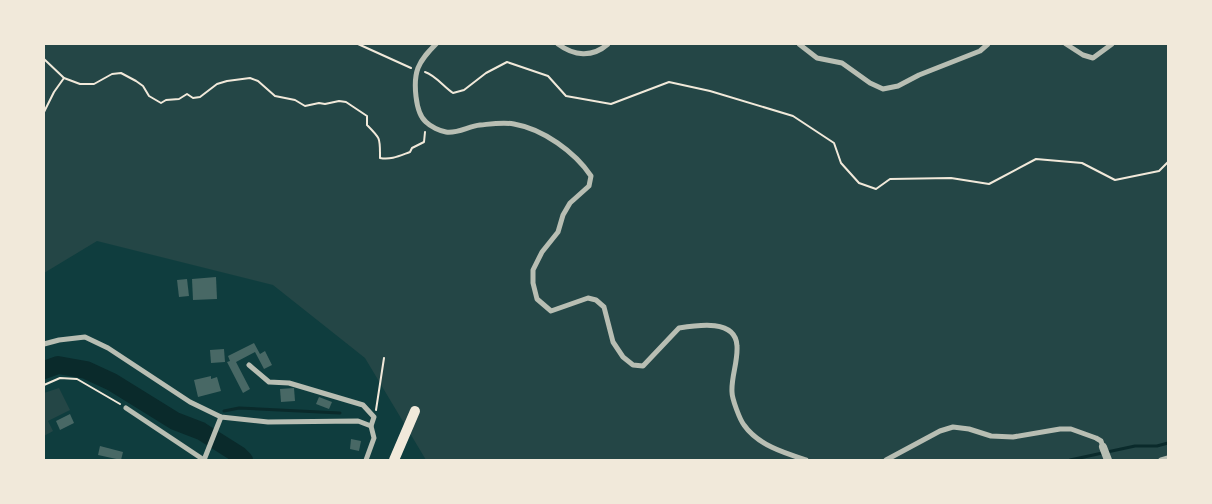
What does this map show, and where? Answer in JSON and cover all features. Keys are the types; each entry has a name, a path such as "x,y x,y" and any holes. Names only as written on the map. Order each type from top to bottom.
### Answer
{"main road":[{"path":"394,460 415,411"}],"street":[{"path":"436,44 424,56 417,70 415,89 419,112 426,122 448,133 477,126 514,124 531,129 572,154 591,176 589,186 570,203 563,215 558,232 542,252 533,270 536,299 551,311 588,298 596,300 604,307 613,342 623,357 633,365 643,366 680,328 716,326 727,328 735,337 737,346 732,393 743,424 754,436 768,446 806,460"},
{"path":"558,44 582,55 602,49 608,44"},
{"path":"799,44 817,58 842,63 870,83 883,89 898,86 919,75 980,51 988,44"},
{"path":"1066,44 1083,55 1093,58 1112,44"},
{"path":"44,344 85,337 108,348 190,402 221,417 268,422 358,421 371,426"},
{"path":"249,364 269,382 289,383 363,405 374,417 371,426 374,438 366,460"},
{"path":"126,408 204,460 221,417"},
{"path":"886,460 940,431 953,428 969,429 991,436 1013,437 1060,429 1071,429 1101,441 1108,460"},
{"path":"1161,460 1168,458"}],"path":[{"path":"358,44 430,74 453,93 464,90 507,62 548,76 566,96 611,104 669,82 710,91 793,116 834,143 841,163 859,183 876,189 890,179 950,178 989,184 1036,159 1082,163 1115,180 1159,171 1168,162"},
{"path":"44,59 64,78 80,84 94,84 112,74 121,73 136,80 143,86 149,96 161,103 166,100 179,99 187,94 193,98 200,97 217,84 250,78 258,81 275,96 295,100 305,106 318,103 346,102 367,116 367,124 378,134 380,158 384,159 390,159 410,152 412,148 424,142 426,122"},
{"path":"44,112 64,78"},
{"path":"374,417 384,358"},
{"path":"44,385 60,378 77,379 126,408"}],"shaded area":[{"path":"44,44 1168,44 1168,460 426,460 365,358 273,285 97,241 44,273"},
{"path":"59,388 70,410 48,421 53,431 44,436 44,393"}],"building":[{"path":"216,277 217,299 193,300 192,279"},
{"path":"187,279 189,296 179,297 177,280"},
{"path":"254,343 260,354 265,351 272,365 264,369 255,352 236,362 250,389 243,393 227,362 230,361 228,356"},
{"path":"224,349 225,362 211,363 210,350"},
{"path":"211,376 211,379 217,377 221,391 198,397 194,380"},
{"path":"294,388 295,401 281,402 280,389"},
{"path":"319,397 332,402 329,409 316,404"},
{"path":"70,414 74,423 60,430 56,421"},
{"path":"351,439 361,441 359,451 350,449"},
{"path":"100,446 123,452 121,460 98,455"}],"waterway":[{"path":"44,370 58,365 86,370 112,382 175,421 201,431 244,460"},
{"path":"224,411 239,408 340,413"},
{"path":"201,431 204,425"},
{"path":"1070,460 1135,446 1157,446 1168,443"}]}
